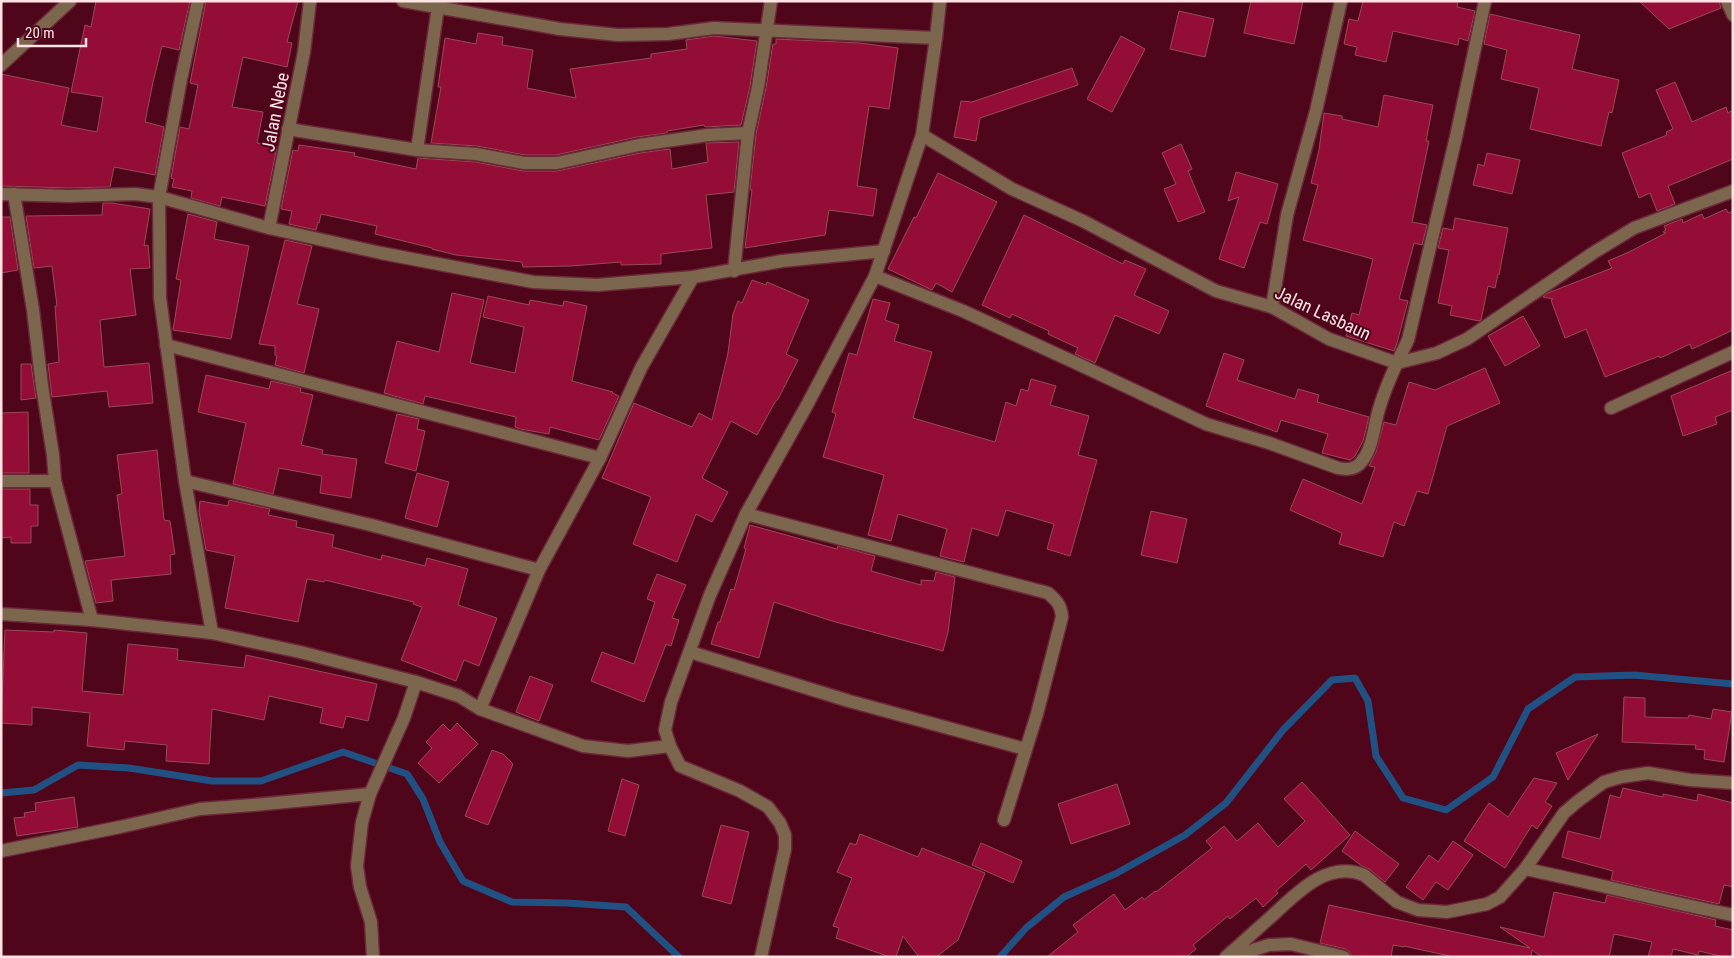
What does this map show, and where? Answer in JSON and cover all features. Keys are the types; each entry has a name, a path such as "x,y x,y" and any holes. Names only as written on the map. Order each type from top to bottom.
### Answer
{"street":[{"path":"1,65 70,1"},
{"path":"198,1 181,79 160,197 160,298 185,481 212,633"},
{"name":"Jalan Nebe","path":"270,228 304,52 310,1"},
{"path":"403,1 560,29 618,35 668,34 714,28 936,38"},
{"path":"734,271 748,133 758,87 771,1"},
{"path":"761,957 785,849 785,835 780,823 768,807 740,791 680,766 670,746 666,730 671,702 710,596 746,514 807,405 875,276 922,135 940,1"},
{"path":"1272,307 1287,215 1316,111 1341,1"},
{"path":"875,276 963,311 1206,424 1269,443 1338,468 1348,470 1357,466 1364,460 1370,446 1380,408 1408,340 1456,137 1485,1"},
{"path":"1727,1 1733,15"},
{"path":"418,150 438,8"},
{"path":"288,129 418,150 476,154 524,163 557,163 639,146 708,135 748,133"},
{"name":"Jalan Lasbaun","path":"922,135 1012,189 1082,221 1216,291 1272,307 1329,339 1397,363"},
{"path":"1397,363 1437,353 1467,339 1593,253 1634,228 1733,191"},
{"path":"92,620 55,482 33,310 8,194 69,196 135,194 160,197 270,228 381,253 533,282 596,285 693,277 782,262 884,250"},
{"path":"480,709 539,570 600,458 640,368 693,277"},
{"path":"166,345 600,458"},
{"path":"1611,408 1733,352"},
{"path":"1,481 55,482"},
{"path":"185,481 372,525 539,570"},
{"path":"746,514 1048,593 1058,602 1062,608 1062,617 1036,714 1004,820"},
{"path":"1,614 92,620 212,633 300,652 416,682 460,696 480,709 583,746 628,752 670,746"},
{"path":"690,652 849,700 1025,749"},
{"path":"373,957 371,922 360,887 357,866 362,822 370,794 404,718 416,682"},
{"path":"1226,957 1306,885 1325,875 1345,871 1364,875 1397,902 1418,910 1447,912 1487,904 1500,897 1525,869 1564,813 1604,782 1648,773 1690,780 1733,783"},
{"path":"1,851 200,809 370,794"},
{"path":"1525,869 1578,879 1667,902 1733,915"},
{"path":"1231,957 1252,953 1268,945 1291,944 1344,957"}],"building":[{"path":"96,1 190,1 179,50 162,46 153,82 145,122 164,127 155,175 114,167 110,187 1,186 1,74 69,88 61,125 97,132 103,97 71,92 85,25 91,27"},
{"path":"206,1 298,1 287,42 292,43 287,67 243,57 232,107 263,112 257,143 277,147 265,206 222,197 220,206 191,198 192,191 172,187 174,179 171,178 180,127 189,129 198,85 190,83"},
{"path":"1251,1 1303,1 1294,44 1244,33"},
{"path":"1363,1 1458,1 1457,7 1475,11 1468,41 1459,38 1458,45 1393,31 1386,62 1355,55 1357,47 1344,44 1349,19 1358,21"},
{"path":"1639,1 1719,1 1721,8 1669,29"},
{"path":"1179,11 1214,19 1205,57 1170,49"},
{"path":"1490,14 1580,35 1572,69 1619,80 1612,113 1609,112 1601,146 1530,129 1539,88 1501,79 1507,50 1484,44"},
{"path":"478,33 503,37 502,45 533,50 527,88 576,98 570,69 651,58 651,54 687,49 686,40 714,36 757,41 750,86 741,125 705,127 704,125 637,137 556,155 525,155 477,146 431,143 441,87 438,87 445,38 476,44"},
{"path":"1121,36 1145,49 1112,112 1087,99"},
{"path":"776,39 860,43 898,48 889,109 869,106 861,159 857,186 877,189 873,216 829,210 825,235 745,248 756,134 773,44 776,44"},
{"path":"1072,68 1078,85 980,118 976,141 954,137 961,101 972,102"},
{"path":"1675,82 1692,122 1726,107 1728,113 1733,110 1733,159 1668,186 1675,204 1657,211 1650,193 1639,198 1622,153 1667,135 1666,132 1673,129 1656,90"},
{"path":"1384,95 1433,105 1426,141 1429,141 1412,222 1427,225 1422,245 1414,243 1399,299 1408,301 1394,351 1346,336 1352,313 1359,315 1373,259 1303,240 1318,185 1311,183 1319,150 1324,113 1342,116 1342,119 1378,127"},
{"path":"739,142 734,192 706,195 712,248 661,254 661,264 621,265 621,262 523,267 522,262 456,255 432,249 375,234 377,226 321,214 316,230 289,224 292,211 281,209 293,150 298,151 299,145 355,153 354,156 416,169 418,158 475,162 523,171 557,171 640,153 670,149 672,169 708,162 706,143"},
{"path":"1181,144 1192,169 1188,171 1205,212 1178,222 1164,189 1176,184 1162,153"},
{"path":"1487,153 1520,160 1512,194 1473,185 1478,164 1484,166"},
{"path":"1236,172 1278,184 1267,224 1260,222 1244,268 1219,259 1239,197 1228,201"},
{"path":"938,173 997,202 952,292 936,283 932,290 888,269"},
{"path":"103,203 150,209 144,246 148,245 150,268 130,269 136,315 100,320 104,367 149,363 153,403 109,407 107,391 52,397 48,364 59,362 55,306 57,306 52,266 34,268 26,216 102,215"},
{"path":"1726,209 1728,213 1733,211 1733,330 1692,349 1690,344 1660,358 1659,356 1605,377 1586,329 1565,338 1551,300 1553,299 1543,297 1548,293 1612,268 1608,261 1666,233 1663,232 1666,230 1664,226 1682,219 1683,223 1702,214 1704,219"},
{"path":"188,214 217,222 214,239 249,246 231,339 173,330 181,280 176,279"},
{"path":"1024,215 1123,264 1125,260 1146,269 1134,295 1169,311 1159,334 1115,315 1095,363 1075,354 1078,348 1048,334 1049,331 1012,314 1010,318 982,305"},
{"path":"1,217 10,217 18,270 1,273"},
{"path":"1455,218 1508,228 1495,288 1488,286 1481,320 1479,321 1450,315 1452,306 1438,303 1449,250 1438,248 1443,228 1453,230"},
{"path":"285,240 312,246 297,304 319,309 304,373 275,365 277,356 275,355 275,346 259,344"},
{"path":"752,280 766,285 767,282 809,300 786,354 798,360 757,435 731,421 702,478 728,492 712,522 696,514 677,562 633,544 651,497 602,478 634,403 692,427 699,413 712,420 728,353 733,314 738,301 742,303"},
{"path":"452,293 484,300 470,363 515,373 524,327 483,317 488,296 529,305 530,300 563,306 564,301 587,306 572,381 613,392 619,396 599,440 550,427 549,434 520,429 515,427 516,417 425,396 423,404 384,393 397,341 439,352"},
{"path":"873,299 890,303 885,320 899,325 894,341 932,352 913,418 995,442 1006,402 1016,406 1021,389 1028,391 1031,379 1056,386 1050,405 1089,416 1078,455 1097,460 1070,556 1047,549 1054,524 1006,510 998,536 972,528 964,562 940,556 947,529 898,514 891,541 868,535 884,475 823,457 836,414 832,412 849,353 857,355"},
{"path":"1523,316 1540,346 1505,366 1488,336"},
{"path":"1224,353 1244,360 1237,380 1295,399 1298,389 1319,395 1317,402 1369,417 1363,441 1355,456 1350,460 1322,453 1328,434 1281,420 1277,432 1206,406"},
{"path":"21,364 31,364 36,398 21,400"},
{"path":"1485,368 1500,403 1447,426 1428,494 1417,491 1404,526 1394,522 1383,557 1339,544 1342,533 1290,510 1303,479 1362,504 1375,467 1369,466 1376,452 1384,422 1396,425 1409,382 1435,390"},
{"path":"1733,370 1733,410 1715,417 1717,424 1683,436 1671,396"},
{"path":"206,375 269,389 271,381 301,388 300,392 313,395 301,445 323,450 322,454 357,459 351,498 320,493 322,476 279,468 273,494 233,484 246,423 198,412"},
{"path":"28,412 29,473 1,473 1,413"},
{"path":"397,414 419,419 417,429 425,431 416,471 385,463"},
{"path":"157,450 164,520 170,521 175,554 170,555 171,574 111,580 113,601 96,603 85,561 125,556 117,495 122,494 117,455"},
{"path":"417,473 449,482 437,527 405,518"},
{"path":"1,489 30,489 30,505 38,505 38,526 31,526 31,543 11,543 11,537 1,538"},
{"path":"229,500 270,509 268,515 297,521 296,527 334,535 332,547 381,560 382,555 425,566 427,558 468,569 458,605 497,618 479,666 464,660 456,681 401,660 422,607 413,604 414,602 325,580 324,582 307,579 298,622 225,608 235,556 206,550 199,511 200,501 228,506"},
{"path":"1151,511 1187,519 1177,563 1141,555"},
{"path":"750,525 837,549 838,546 875,556 871,571 921,585 921,580 934,581 936,572 955,577 948,632 943,651 832,621 774,602 759,658 711,644 731,589 734,590 746,549 744,548"},
{"path":"657,574 686,585 672,618 679,620 671,646 666,644 644,702 591,681 602,652 634,664 655,602 647,599"},
{"path":"5,630 54,632 54,630 87,633 82,691 123,695 128,644 178,649 177,660 244,668 246,655 377,684 368,721 346,716 343,728 320,723 323,708 269,696 264,720 212,709 209,764 166,761 167,745 125,741 124,750 87,746 90,713 32,707 32,725 1,723"},
{"path":"530,676 553,685 539,721 516,712"},
{"path":"1624,697 1645,698 1645,717 1688,718 1689,715 1711,719 1713,709 1732,712 1724,762 1704,759 1705,750 1695,749 1696,745 1622,742"},
{"path":"457,723 478,744 439,783 418,763 432,748 426,742 443,724 450,731"},
{"path":"1598,734 1568,780 1556,753"},
{"path":"492,750 503,754 513,764 488,825 465,816"},
{"path":"1534,778 1557,783 1545,802 1552,806 1537,829 1532,825 1505,868 1464,841 1489,803 1508,817"},
{"path":"622,779 639,785 625,836 608,831"},
{"path":"1302,782 1350,835 1311,870 1306,864 1276,891 1278,893 1263,907 1256,898 1230,919 1228,916 1193,945 1196,949 1186,957 1047,957 1078,932 1073,925 1114,894 1125,910 1142,897 1144,900 1156,892 1212,848 1206,841 1224,826 1237,841 1258,823 1278,847 1305,821 1284,799"},
{"path":"1117,784 1130,824 1071,844 1058,804"},
{"path":"1623,788 1663,797 1663,794 1697,801 1698,794 1733,803 1733,887 1724,885 1719,904 1611,880 1613,871 1562,857 1568,831 1600,839 1610,795 1620,798"},
{"path":"74,797 78,827 17,836 14,818 25,817 24,813 36,811 35,803"},
{"path":"721,825 749,832 731,904 702,896"},
{"path":"1355,831 1399,864 1385,882 1342,851"},
{"path":"860,834 918,857 922,848 985,873 958,940 936,957 919,957 903,936 896,957 890,957 836,938 839,928 833,926 852,878 837,872 850,843 856,845"},
{"path":"1453,841 1473,855 1448,890 1436,882 1423,900 1406,887 1429,855 1438,862"},
{"path":"981,843 1022,861 1013,883 972,865"},
{"path":"1554,892 1605,903 1607,895 1716,920 1715,926 1733,930 1733,957 1724,957 1699,951 1698,955 1673,949 1671,957 1648,957 1652,942 1614,934 1609,957 1542,957 1532,950 1531,957 1454,957 1393,945 1391,957 1352,957 1346,949 1320,943 1329,905 1530,948 1500,927 1544,937"}],"waterway":[{"path":"1000,957 1026,928 1064,897 1117,873 1185,835 1226,803 1283,730 1332,680 1355,678 1368,701 1376,756 1403,798 1446,810 1493,777 1528,709 1575,677 1634,675 1733,684"},
{"path":"1,793 34,790 78,765 129,768 212,781 261,781 343,752 407,774 423,799 440,842 463,881 512,902 626,907 679,957"}]}
